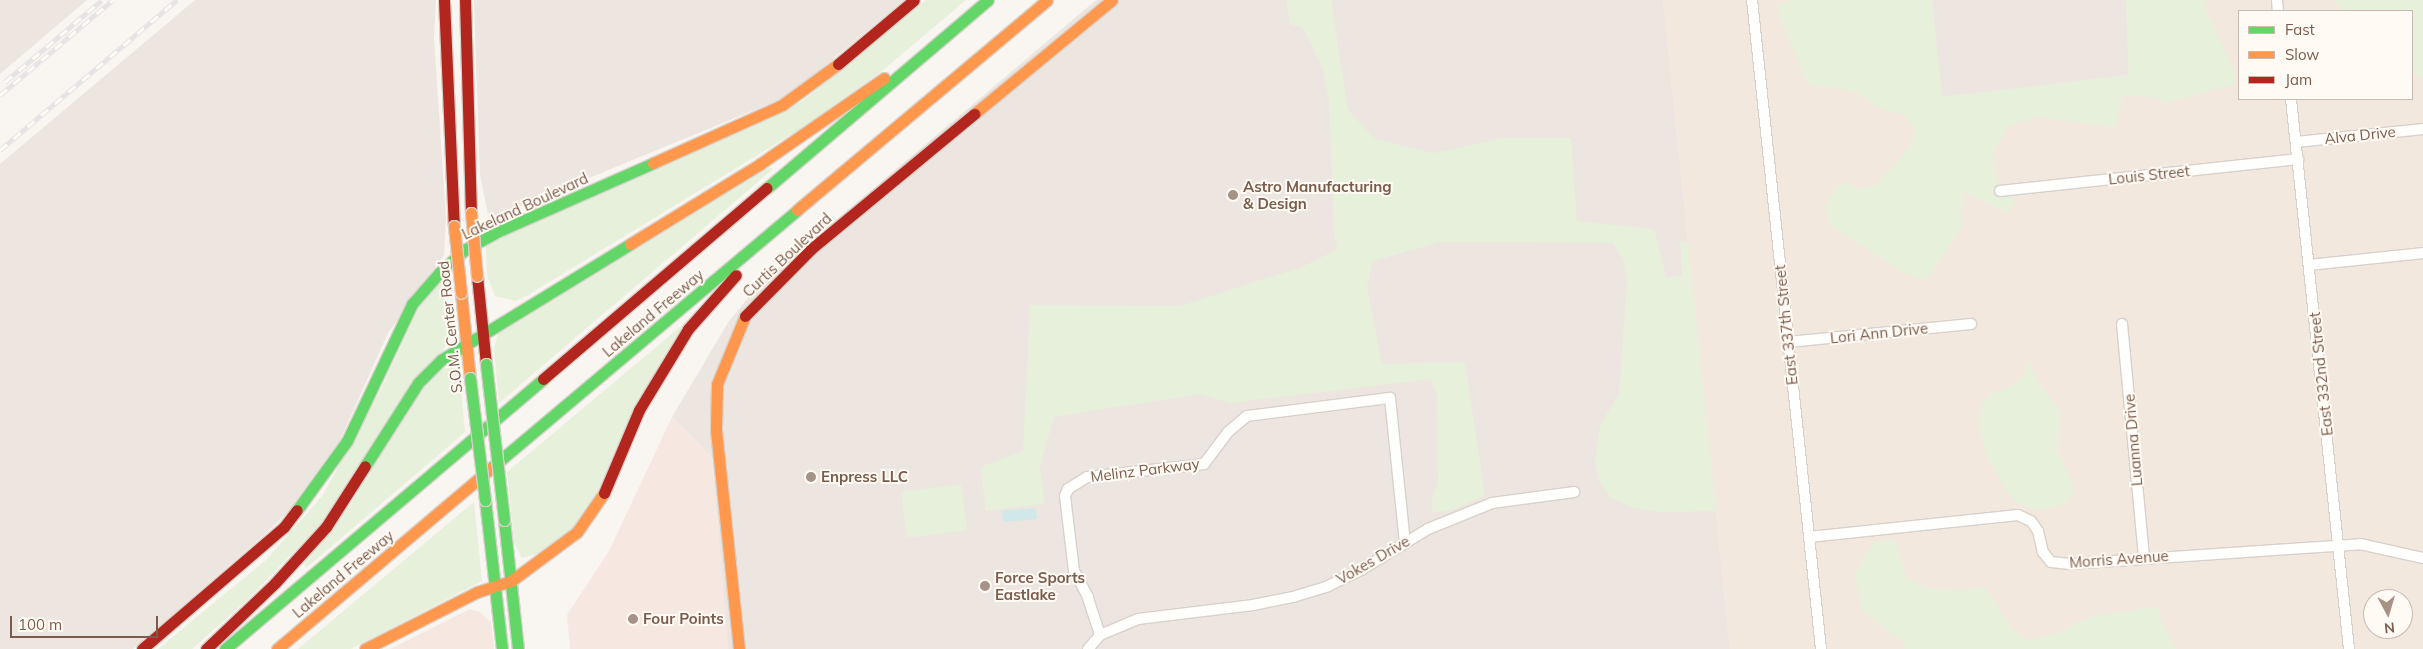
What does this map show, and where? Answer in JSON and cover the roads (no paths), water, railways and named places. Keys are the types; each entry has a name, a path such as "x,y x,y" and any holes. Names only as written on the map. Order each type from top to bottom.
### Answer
{"main road":[{"name":"S.O.M. Center Road","path":"444,0 454,226 460,293 490,533 502,649"},
{"path":"466,0 471,213 518,649"},
{"name":"Lakeland Boulevard","path":"142,649 284,527 347,441 412,304 439,273 466,249 499,231 782,105 838,64 914,0"},
{"name":"Lakeland Freeway","path":"225,649 936,48 988,0"},
{"name":"Lakeland Freeway","path":"277,649 1047,0"},
{"name":"Curtis Boulevard","path":"739,649 716,429 717,384 731,344 747,312 811,249 1112,0"},
{"path":"206,649 275,583 326,527 418,383 442,360 483,331 760,164 890,74 936,48"},
{"path":"365,649 495,586 511,581 556,550 587,521 608,486 639,410 688,329 776,229"}],"street":[{"name":"East 337th Street","path":"1752,0 1820,649"},
{"name":"East 332nd Street","path":"2291,100 2349,649"},
{"name":"Alva Drive","path":"2296,142 2423,129"},
{"name":"Louis Street","path":"2000,191 2298,159"},
{"path":"2309,265 2423,253"},
{"name":"Lori Ann Drive","path":"1788,342 1971,324"},
{"name":"Luanna Drive","path":"2122,324 2144,556"},
{"name":"Melinz Parkway","path":"1100,636 1088,597 1074,571 1065,496 1068,489 1087,478 1204,464 1228,432 1247,416 1390,398 1406,542"},
{"name":"Vokes Drive","path":"1088,649 1100,636 1125,622 1153,615 1293,597 1361,570 1406,542 1452,518 1492,503 1574,492"},
{"name":"Morris Avenue","path":"1809,537 2018,516 2031,521 2038,531 2043,552 2051,562 2070,564 2144,556 2338,544 2376,545 2423,558"}],"water":[{"path":"1036,508 1037,519 1003,522 1002,511"}],"railway":[{"path":"5,82 102,0"},
{"path":"0,95 113,0"},
{"path":"0,150 177,0"}],"place":[{"name":"Astro Manufacturing & Design","path":"1233,195"},
{"name":"Enpress LLC","path":"811,477"},
{"name":"Force Sports Eastlake","path":"985,586"},
{"name":"Four Points","path":"633,619"}]}
